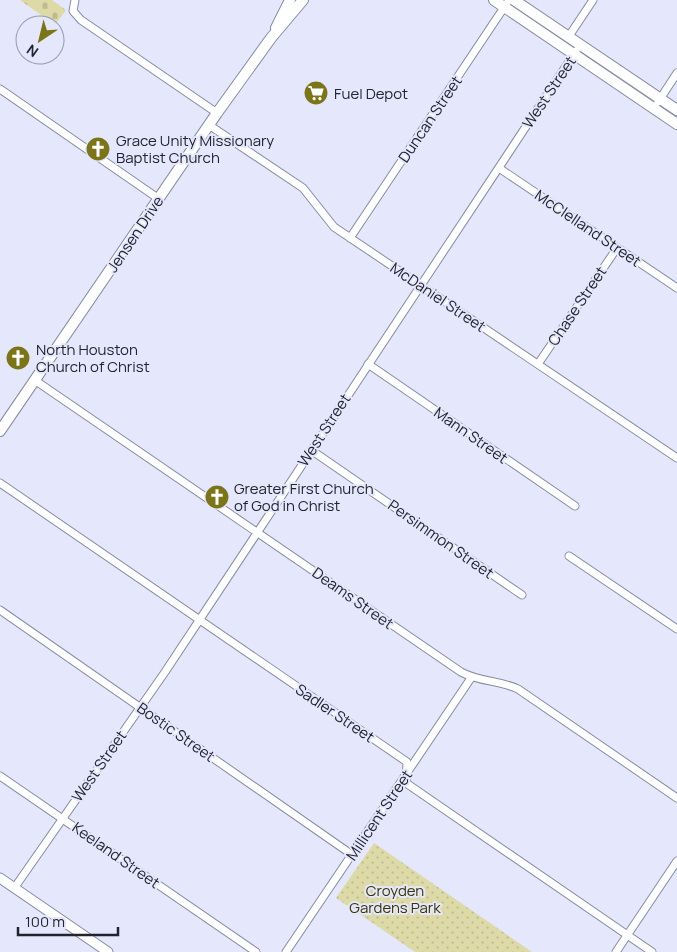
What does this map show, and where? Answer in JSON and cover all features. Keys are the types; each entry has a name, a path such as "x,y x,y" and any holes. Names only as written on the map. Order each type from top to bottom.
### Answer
{"main road":[{"name":"Jensen Drive","path":"271,38 290,0"},
{"name":"Jensen Drive","path":"0,431 36,381 217,113 271,38 303,0"},
{"path":"494,0 507,4 574,54 657,103 677,110"},
{"path":"514,0 580,44 657,103 677,124"}],"street":[{"path":"75,0 73,11 81,20 217,113"},
{"name":"West Street","path":"569,36 593,0"},
{"name":"Duncan Street","path":"350,238 507,4"},
{"name":"West Street","path":"15,888 258,532 580,44"},
{"path":"657,103 677,73"},
{"path":"0,89 159,199"},
{"name":"McDaniel Street","path":"209,125 299,185 326,218 350,238 677,458"},
{"name":"McClelland Street","path":"499,168 677,288"},
{"name":"Chase Street","path":"538,364 617,248"},
{"name":"Mann Street","path":"368,364 575,506"},
{"name":"Deams Street","path":"36,381 471,678 507,684 518,689 677,798"},
{"name":"Persimmon Street","path":"311,450 522,595"},
{"name":"Sadler Street","path":"0,483 407,762 406,783 652,952"},
{"path":"569,556 677,628"},
{"name":"Bostic Street","path":"0,610 351,854"},
{"name":"Millicent Street","path":"286,952 471,678"},
{"name":"Keeland Street","path":"0,776 256,952"},
{"path":"616,952 677,861"},
{"path":"0,878 108,952"}],"green space":[{"path":"20,0 52,0 66,10 62,15 41,15"},
{"name":"Croyden Gardens Park","path":"374,843 532,952 415,952 336,898"}],"place":[{"name":"Fuel Depot","path":"316,93"},
{"name":"Grace Unity Missionary Baptist Church","path":"98,149"},
{"name":"North Houston Church of Christ","path":"18,358"},
{"name":"Greater First Church of God in Christ","path":"217,497"}]}
